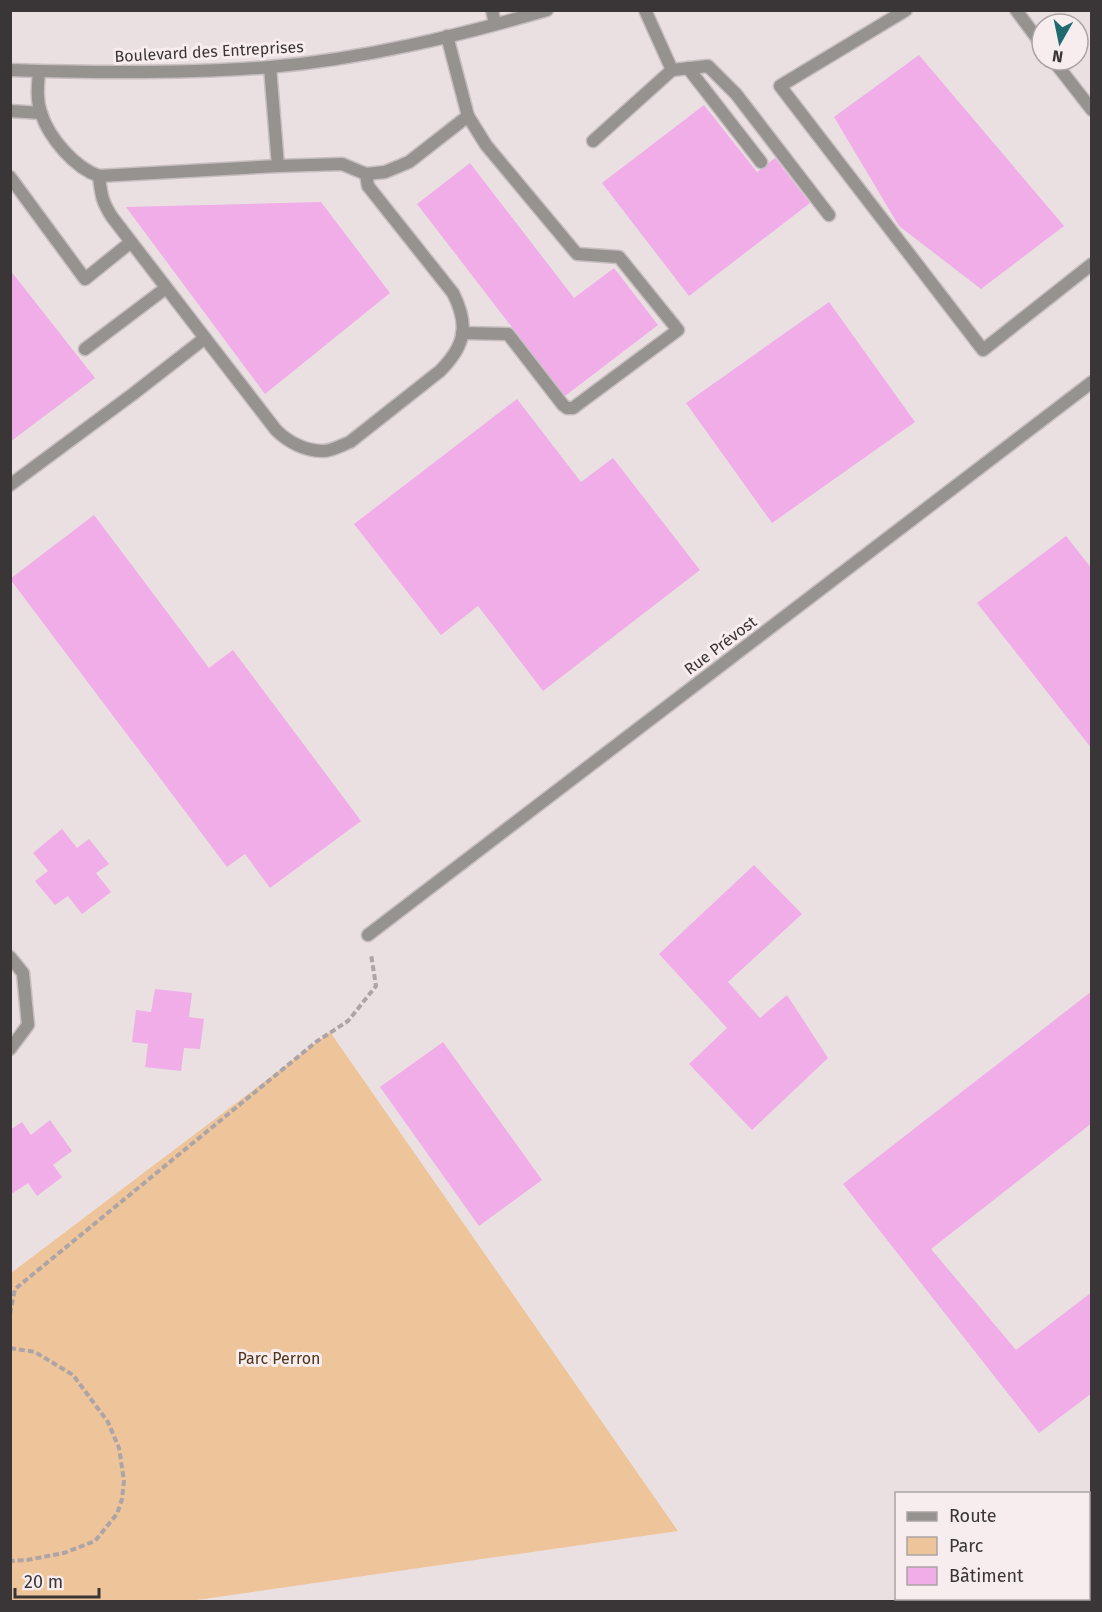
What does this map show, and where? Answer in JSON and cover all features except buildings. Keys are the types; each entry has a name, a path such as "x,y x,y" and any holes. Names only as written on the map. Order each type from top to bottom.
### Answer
{"street":[{"path":"492,10 495,24"},
{"name":"Boulevard des Entreprises","path":"10,70 150,72 270,67 371,53 547,10"},
{"path":"645,10 672,69"},
{"path":"906,10 780,86 983,350 1092,264"},
{"path":"1016,10 1030,29"},
{"path":"447,36 468,116 486,145 577,254 619,256 678,330 573,408 563,405 508,334 462,333"},
{"path":"593,141 672,69 708,66 736,94 829,215"},
{"path":"270,67 278,166"},
{"path":"688,68 761,162"},
{"path":"39,71 37,97 41,113 56,141 83,169 99,176 342,164 366,174 385,172 409,162 468,116"},
{"path":"1062,72 1092,110"},
{"path":"10,111 41,113"},
{"path":"99,176 103,204 276,430 293,444 324,451 350,442 440,371 458,349 462,333 463,321 453,293 368,186 366,174"},
{"path":"10,177 85,279 131,242"},
{"path":"85,349 166,288"},
{"path":"10,485 205,338"},
{"name":"Rue Prévost","path":"368,935 1092,382"},
{"path":"10,957 23,973 28,1025 10,1049"}],"path":[{"path":"10,1314 15,1289 316,1041 348,1021 376,987 368,935"},
{"path":"10,1348 35,1352 72,1375 108,1422 120,1448 124,1481 117,1514 95,1541 64,1553 10,1561"}],"green space":[{"name":"Parc Perron","path":"330,1032 678,1531 190,1601 11,1601 11,1273"}]}
